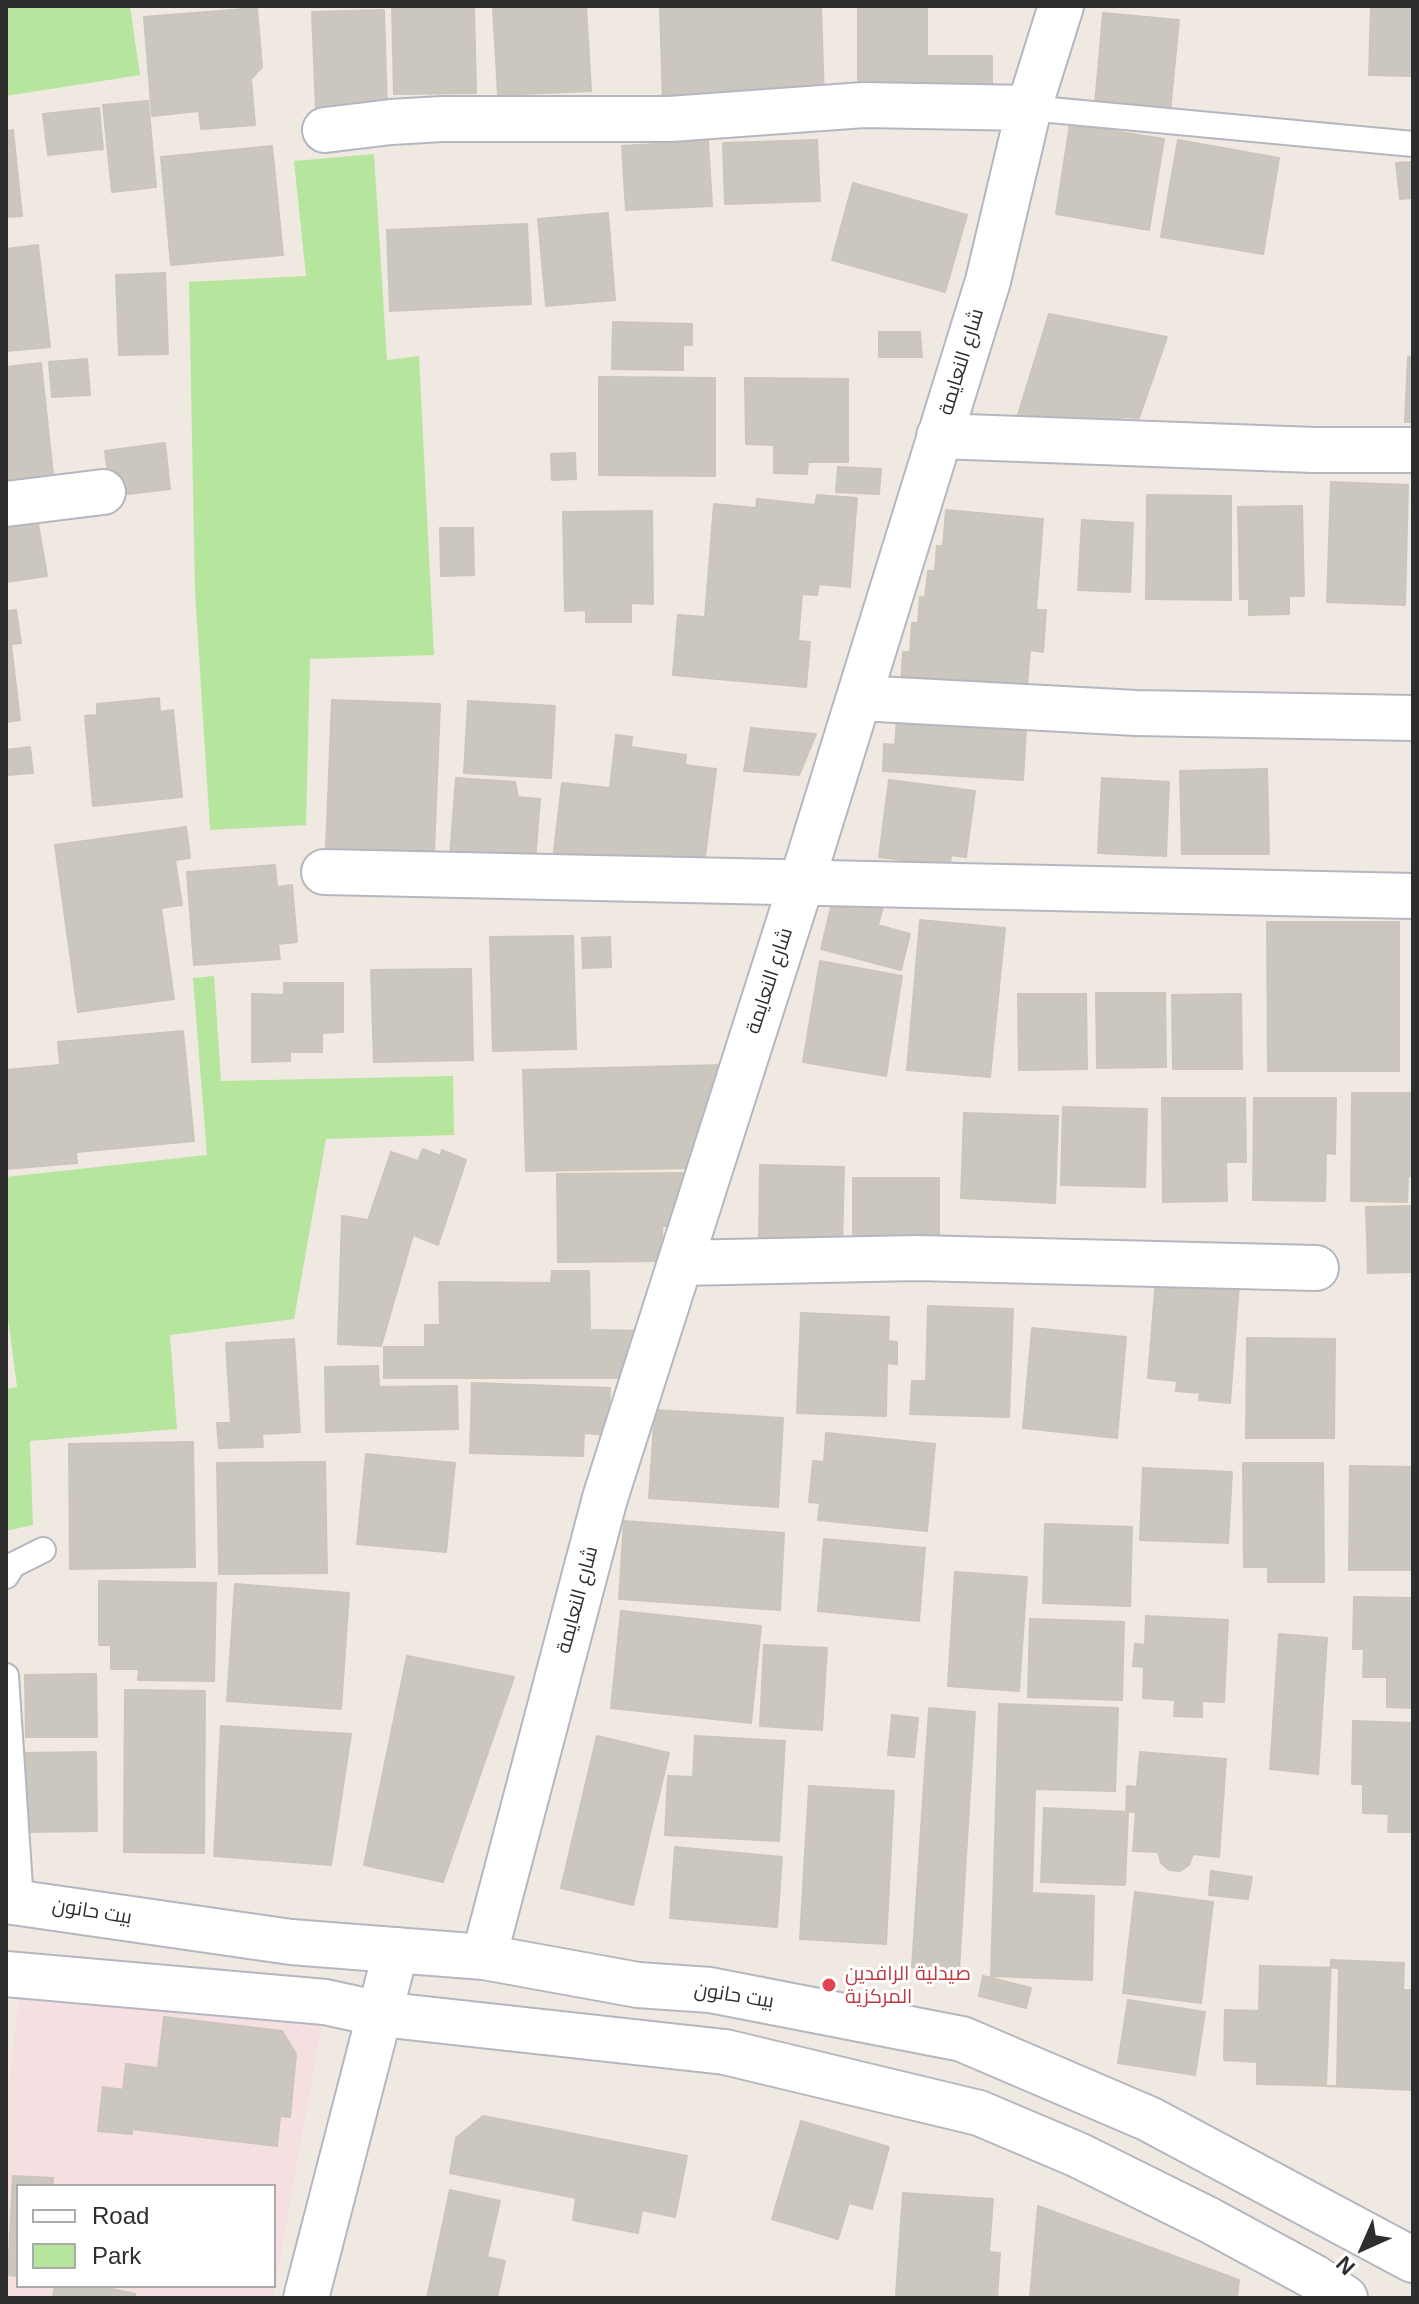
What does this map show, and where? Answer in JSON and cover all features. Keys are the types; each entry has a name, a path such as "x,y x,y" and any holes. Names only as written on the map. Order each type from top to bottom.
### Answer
{"street":[{"name":"شارع النعايمة","path":"484,1957 605,1498 802,881 988,281 1029,108 1061,6"},
{"path":"325,130 442,119 670,119 864,105 1029,108"},
{"path":"939,436 1413,450"},
{"path":"6,504 103,492"},
{"path":"859,698 1136,713 1413,718"},
{"path":"324,872 1413,896"},
{"path":"680,1263 917,1258 1316,1268"},
{"name":"بيت حانون","path":"14,1901 291,1942 484,1957 638,1985 710,1990 962,2039 1149,2119 1413,2260"},
{"path":"306,2298 396,1950"},
{"path":"6,1974 325,2002 380,2014 725,2052 979,2113 1078,2155 1196,2213 1314,2277 1345,2298"}],"lane":[{"path":"1029,108 1413,144"},
{"path":"6,1576 13,1565 43,1550"},
{"path":"6,1676 14,1901"}],"shaded area":[{"path":"19,1997 322,2024 276,2281 276,2184 16,2184 16,2288 275,2288 273,2298 6,2298 6,2105"}],"green space":[{"path":"6,6 130,6 140,75 6,96"},
{"path":"374,154 387,360 419,356 434,655 310,659 306,825 210,830 195,592 189,282 306,276 294,161"},
{"path":"214,976 221,1081 453,1076 454,1135 326,1139 294,1319 170,1335 177,1429 30,1441 33,1525 6,1531 6,1389 17,1387 6,1303 6,1177 207,1155 193,978"}],"building":[{"path":"392,6 474,6 476,93 394,94"},
{"path":"586,6 591,91 498,95 493,9"},
{"path":"660,6 821,6 824,100 663,105"},
{"path":"858,6 927,6 927,56 992,56 992,95 858,95"},
{"path":"1371,6 1413,6 1413,76 1369,75"},
{"path":"257,8 262,67 251,79 255,125 201,129 199,111 152,116 144,17"},
{"path":"384,10 387,108 316,111 312,12"},
{"path":"1103,13 1179,20 1170,112 1095,105"},
{"path":"148,101 156,187 112,192 103,105"},
{"path":"99,108 103,149 48,155 43,114"},
{"path":"1070,124 1164,139 1149,230 1056,214"},
{"path":"13,130 22,216 6,217 6,131"},
{"path":"817,140 820,201 725,204 723,143"},
{"path":"1178,140 1279,158 1263,254 1161,237"},
{"path":"708,141 712,206 626,210 622,146"},
{"path":"272,146 283,255 171,265 161,157"},
{"path":"1413,162 1413,198 1400,199 1396,163"},
{"path":"853,183 967,215 945,292 832,260"},
{"path":"608,213 615,300 546,306 538,219"},
{"path":"527,224 531,304 390,311 387,230"},
{"path":"38,245 50,347 6,351 6,249"},
{"path":"165,273 168,354 119,355 116,275"},
{"path":"1049,314 1167,337 1139,418 1122,417 1118,427 1017,418"},
{"path":"613,322 692,324 692,345 683,345 683,370 612,369"},
{"path":"879,332 920,332 922,357 879,357"},
{"path":"1408,357 1413,357 1413,422 1405,422"},
{"path":"87,359 90,395 52,397 49,362"},
{"path":"41,363 54,483 7,488 6,367"},
{"path":"599,377 715,378 715,476 599,475"},
{"path":"745,378 848,379 848,462 808,462 807,474 774,473 774,445 746,444"},
{"path":"165,443 170,489 111,496 105,451"},
{"path":"575,453 576,479 552,480 551,454"},
{"path":"838,467 881,469 879,494 836,492"},
{"path":"1331,482 1408,485 1405,605 1327,602"},
{"path":"817,495 857,498 850,587 819,584 817,595 802,594 798,641 810,642 806,687 673,675 678,615 705,617 714,504 756,508 757,499 815,505"},
{"path":"1147,495 1231,496 1231,600 1146,599"},
{"path":"1302,506 1304,596 1289,596 1289,614 1249,615 1249,599 1240,599 1238,507"},
{"path":"946,510 1043,519 1036,610 1046,610 1043,652 1030,650 1027,686 901,687 903,652 910,652 912,623 918,623 920,597 925,598 928,571 935,571 937,546 943,546"},
{"path":"652,511 653,604 631,603 631,622 586,622 586,610 565,611 563,512"},
{"path":"36,512 47,576 6,582 6,517"},
{"path":"1082,520 1133,523 1130,592 1078,590"},
{"path":"440,528 473,528 474,575 441,576"},
{"path":"16,610 21,643 11,644 20,720 6,722 6,611"},
{"path":"159,698 160,712 173,710 182,797 93,806 85,716 97,715 97,704"},
{"path":"332,700 440,704 434,853 326,848"},
{"path":"468,701 555,706 551,778 464,773"},
{"path":"898,704 1027,712 1023,780 883,771 884,744 895,745"},
{"path":"751,728 816,734 799,775 744,771"},
{"path":"616,735 632,737 631,747 686,755 685,765 716,769 704,865 635,855 633,869 553,859 562,783 610,788"},
{"path":"30,747 33,773 6,775 6,750"},
{"path":"1267,769 1269,854 1182,854 1180,771"},
{"path":"456,778 515,782 518,797 540,799 535,863 450,856"},
{"path":"1102,778 1169,782 1166,856 1098,853"},
{"path":"889,780 975,791 966,857 951,855 950,866 879,857"},
{"path":"186,827 190,858 175,860 182,905 161,908 174,999 78,1012 55,845"},
{"path":"275,865 277,887 292,885 297,942 278,944 280,959 194,965 187,872"},
{"path":"834,895 883,907 878,925 910,934 901,970 821,949"},
{"path":"920,920 1005,928 990,1077 907,1070"},
{"path":"1267,922 1399,922 1399,1071 1268,1071"},
{"path":"573,936 576,1049 493,1051 490,937"},
{"path":"610,937 611,967 583,968 582,938"},
{"path":"820,961 902,976 886,1076 803,1062"},
{"path":"471,969 473,1060 374,1062 371,970"},
{"path":"284,983 343,983 343,1032 322,1033 322,1052 290,1052 290,1061 252,1062 252,994 284,995"},
{"path":"1096,993 1165,993 1166,1067 1097,1068"},
{"path":"1018,994 1086,994 1087,1069 1019,1070"},
{"path":"1241,994 1242,1069 1173,1069 1172,995"},
{"path":"183,1031 194,1141 76,1152 77,1163 6,1169 6,1070 60,1065 58,1042"},
{"path":"722,1065 696,1168 526,1171 523,1070"},
{"path":"1352,1093 1413,1093 1413,1176 1408,1176 1407,1202 1351,1201"},
{"path":"1162,1098 1245,1098 1246,1162 1226,1162 1227,1201 1163,1202"},
{"path":"1254,1098 1336,1098 1335,1154 1326,1153 1325,1201 1253,1200"},
{"path":"1063,1107 1147,1109 1145,1187 1061,1185"},
{"path":"964,1113 1058,1116 1055,1203 961,1198"},
{"path":"423,1149 440,1156 442,1150 466,1160 438,1245 413,1235 381,1346 338,1344 342,1216 368,1220 391,1152 418,1161"},
{"path":"760,1165 844,1167 842,1247 759,1245"},
{"path":"689,1173 678,1226 662,1226 663,1261 558,1262 557,1174"},
{"path":"853,1178 939,1178 939,1244 853,1244"},
{"path":"1413,1206 1413,1272 1368,1273 1366,1207"},
{"path":"552,1271 589,1271 590,1330 651,1331 631,1378 384,1378 384,1347 425,1347 425,1325 440,1325 439,1282 551,1283"},
{"path":"1156,1278 1239,1285 1230,1403 1199,1400 1200,1393 1176,1391 1177,1381 1148,1378"},
{"path":"928,1306 1013,1309 1009,1417 910,1414 912,1381 926,1381"},
{"path":"801,1313 889,1317 888,1341 897,1342 897,1364 887,1363 886,1416 797,1413"},
{"path":"1032,1328 1126,1337 1117,1438 1023,1428"},
{"path":"1247,1338 1335,1339 1334,1438 1246,1438"},
{"path":"294,1339 300,1432 262,1434 263,1447 219,1448 217,1423 231,1423 226,1343"},
{"path":"378,1366 379,1387 457,1386 458,1429 326,1432 325,1367"},
{"path":"472,1383 610,1388 608,1435 584,1433 583,1456 470,1453"},
{"path":"655,1410 783,1418 778,1507 649,1498"},
{"path":"826,1433 935,1444 927,1531 818,1520 820,1503 809,1502 813,1461 824,1462"},
{"path":"193,1442 195,1567 70,1569 69,1444"},
{"path":"366,1454 455,1463 446,1552 357,1544"},
{"path":"325,1462 327,1573 219,1574 217,1463"},
{"path":"1243,1463 1323,1463 1324,1582 1268,1582 1268,1567 1244,1567"},
{"path":"1350,1466 1413,1467 1413,1570 1349,1570"},
{"path":"1143,1468 1232,1472 1228,1543 1140,1540"},
{"path":"624,1521 784,1533 780,1610 619,1599"},
{"path":"1045,1524 1132,1527 1130,1606 1043,1603"},
{"path":"824,1539 925,1548 919,1621 818,1611"},
{"path":"955,1572 1027,1577 1019,1691 948,1686"},
{"path":"99,1581 216,1583 214,1681 138,1680 139,1669 111,1669 111,1645 99,1645"},
{"path":"235,1584 349,1593 341,1709 227,1701"},
{"path":"1354,1597 1413,1598 1413,1708 1387,1707 1387,1677 1363,1677 1364,1649 1353,1649"},
{"path":"621,1611 761,1626 751,1723 611,1708"},
{"path":"1146,1616 1228,1620 1224,1702 1202,1701 1202,1717 1174,1716 1175,1700 1143,1698 1144,1667 1133,1666 1135,1644 1145,1645"},
{"path":"1030,1619 1124,1622 1122,1700 1028,1697"},
{"path":"1279,1634 1327,1638 1318,1774 1270,1769"},
{"path":"764,1645 827,1648 822,1730 760,1726"},
{"path":"407,1656 514,1677 443,1882 364,1865"},
{"path":"96,1674 97,1737 26,1737 25,1675"},
{"path":"125,1690 205,1691 204,1853 124,1852"},
{"path":"999,1704 1118,1708 1115,1791 1035,1789 1032,1893 1094,1896 1092,1980 991,1976"},
{"path":"929,1708 975,1712 959,1970 912,1967"},
{"path":"892,1715 918,1718 914,1757 888,1755"},
{"path":"1353,1721 1413,1723 1413,1832 1388,1832 1389,1814 1363,1813 1363,1784 1352,1784"},
{"path":"221,1726 351,1734 331,1865 214,1856"},
{"path":"597,1736 669,1753 633,1905 561,1888"},
{"path":"695,1736 785,1741 779,1841 665,1835 668,1776 693,1777"},
{"path":"96,1752 97,1831 26,1832 24,1753"},
{"path":"1140,1752 1226,1759 1219,1857 1193,1854 1189,1865 1180,1871 1169,1870 1161,1863 1158,1852 1133,1851 1136,1812 1126,1811 1127,1786 1137,1787"},
{"path":"809,1786 894,1791 886,1944 800,1939"},
{"path":"1044,1808 1128,1812 1125,1885 1041,1882"},
{"path":"675,1847 782,1857 777,1927 670,1918"},
{"path":"1211,1871 1252,1877 1248,1899 1209,1895"},
{"path":"1135,1892 1213,1902 1201,2003 1123,1993"},
{"path":"1331,1960 1404,1963 1403,1990 1413,1990 1413,2090 1326,2086"},
{"path":"1260,1966 1339,1968 1337,2086 1257,2084 1257,2062 1224,2060 1225,2010 1259,2011"},
{"path":"983,1976 1031,1988 1026,2008 979,1996"},
{"path":"1128,2000 1205,2012 1195,2075 1118,2063"},
{"path":"164,2017 282,2031 296,2054 290,2117 280,2116 277,2146 132,2129 132,2134 98,2131 103,2087 123,2090 126,2064 158,2068"},
{"path":"483,2116 687,2156 675,2217 642,2210 638,2233 573,2220 576,2198 450,2173 456,2138"},
{"path":"801,2121 889,2147 872,2209 849,2203 838,2239 772,2219"},
{"path":"13,2176 53,2178 53,2184 16,2184 16,2276 8,2275"},
{"path":"450,2190 500,2201 487,2257 505,2261 497,2298 427,2298"},
{"path":"903,2193 993,2199 989,2252 1000,2253 997,2298 896,2295"},
{"path":"1038,2206 1239,2280 1237,2298 1030,2298"},
{"path":"55,2288 108,2288 135,2294 135,2298 53,2298"}],"place":[{"name":"صيدلية الرافدين المركزية","path":"829,1985"}]}
